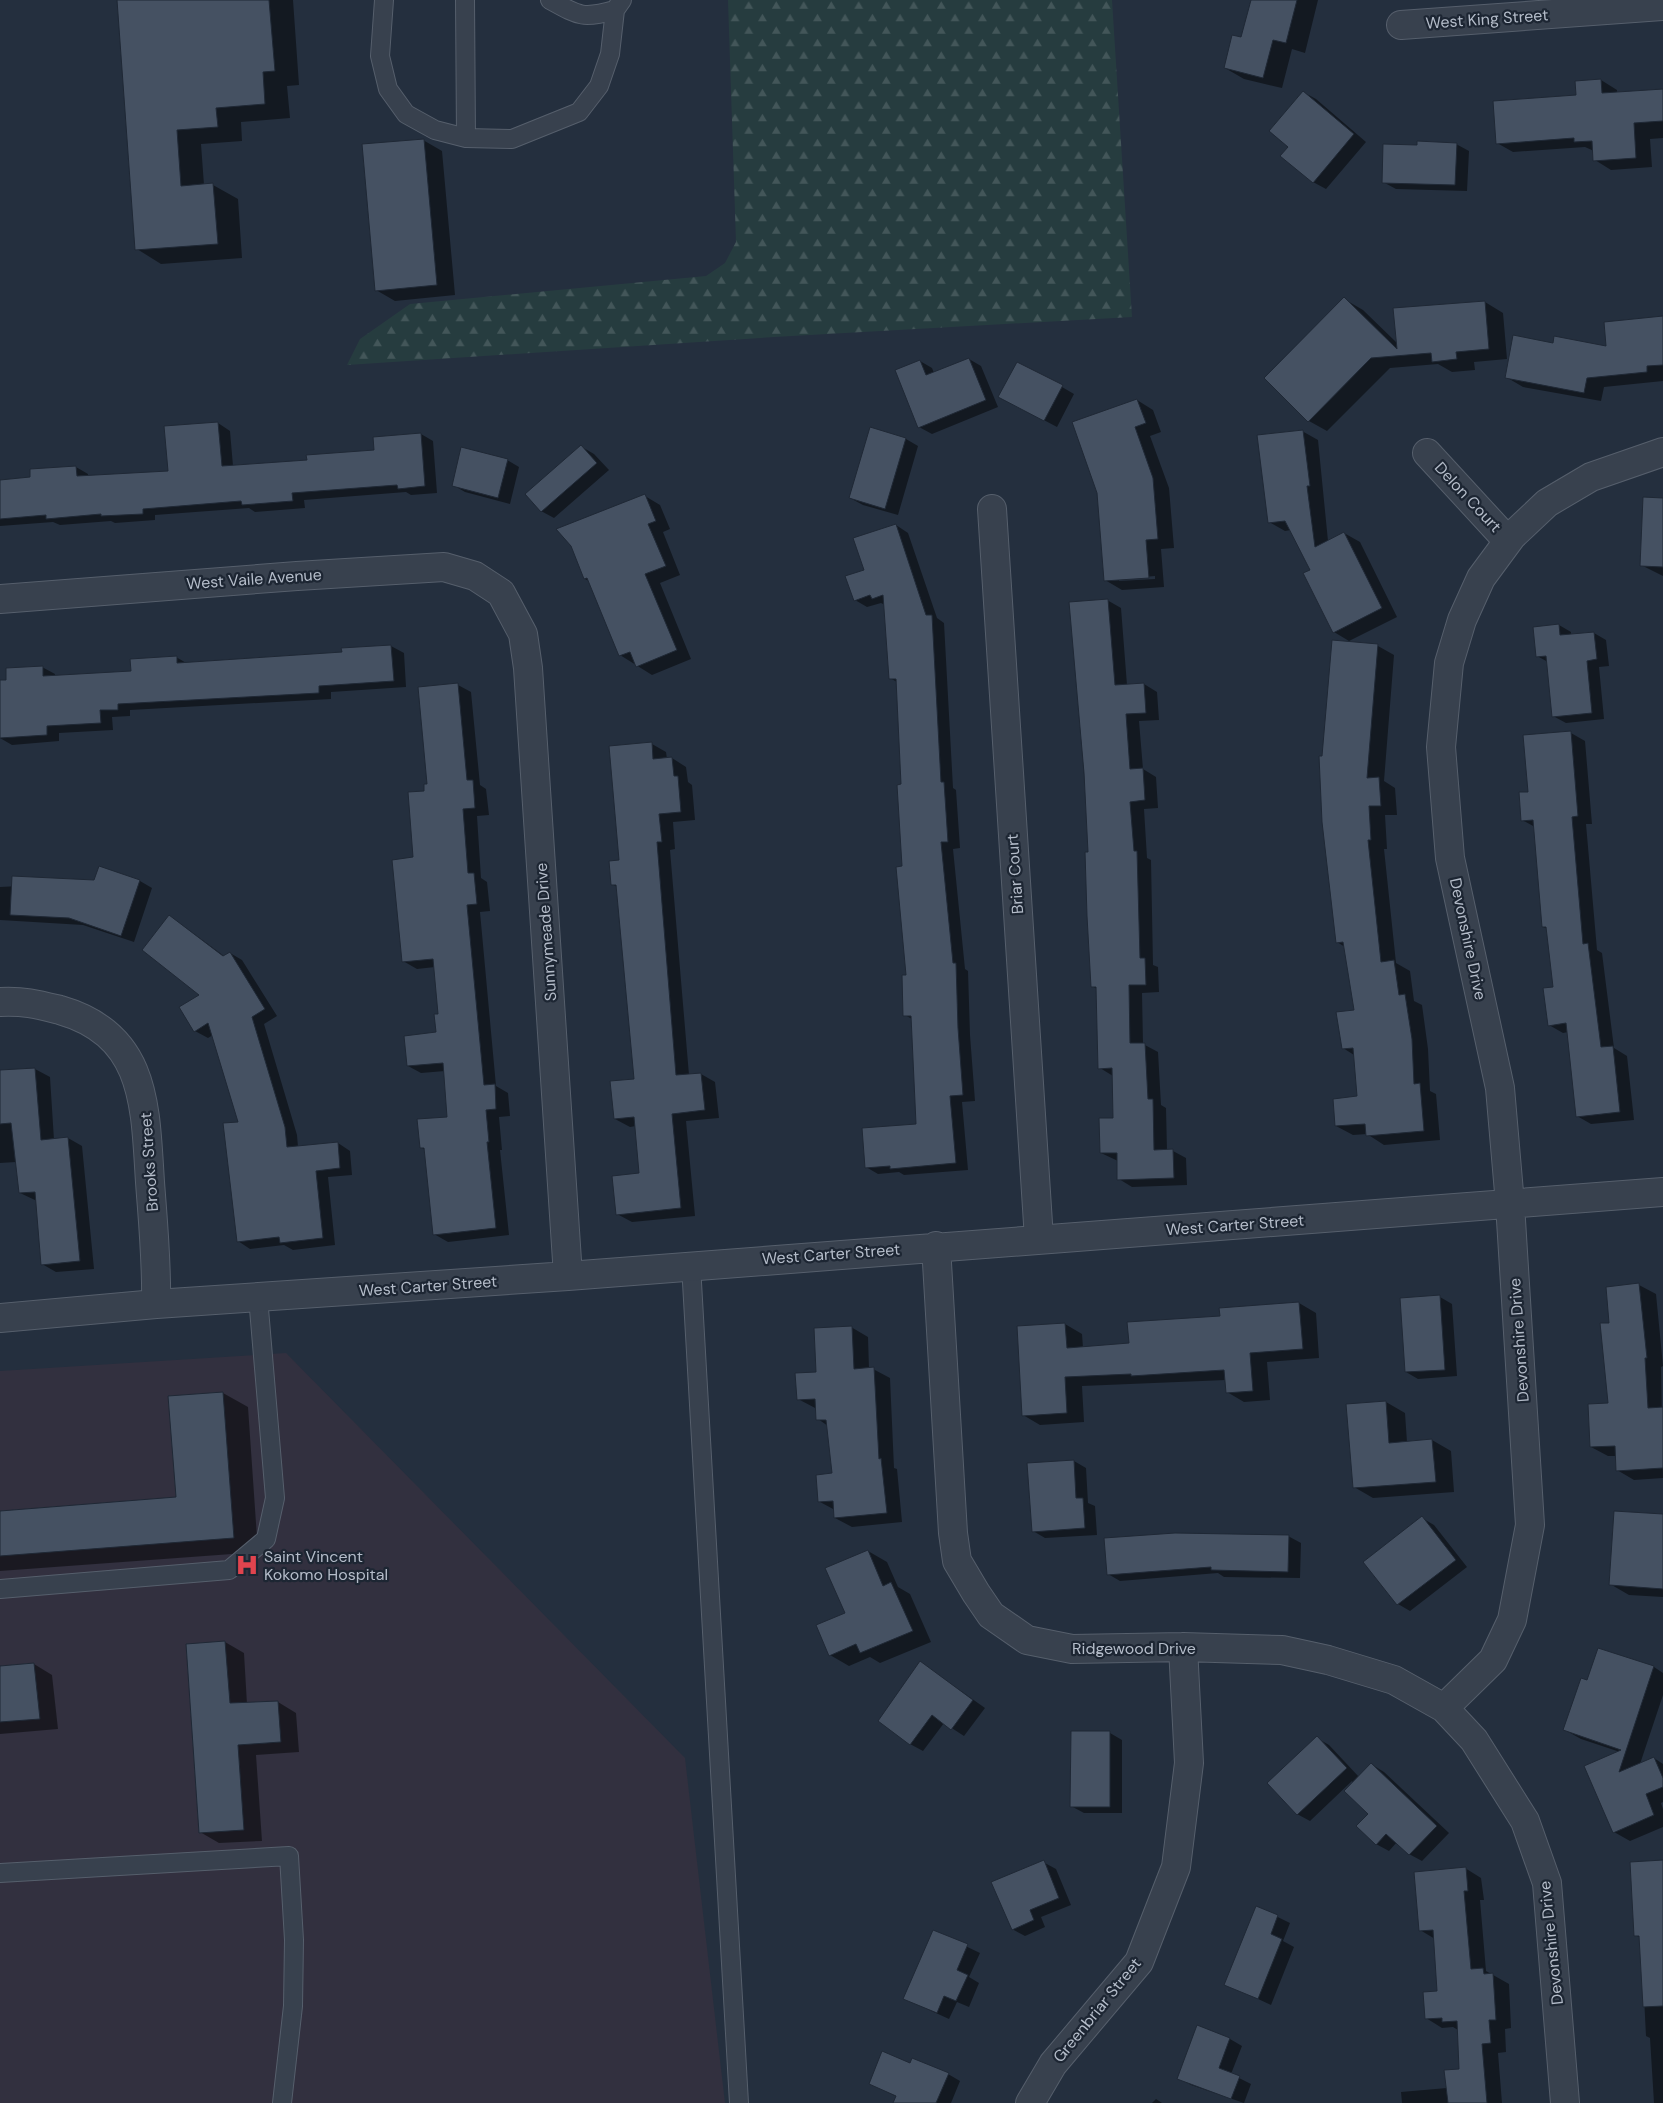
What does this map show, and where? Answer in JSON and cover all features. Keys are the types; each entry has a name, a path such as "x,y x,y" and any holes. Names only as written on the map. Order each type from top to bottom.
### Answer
{"street":[{"name":"West King Street","path":"1401,26 1663,6"},
{"name":"Devonshire Drive","path":"1565,2103 1547,1883 1525,1821 1474,1740 1444,1708 1493,1660 1512,1620 1530,1525 1510,1204 1500,1088 1450,858 1441,747 1448,663 1462,620 1481,578 1508,541 1548,503 1591,477 1663,452"},
{"name":"Delon Court","path":"1427,453 1508,541"},
{"name":"Briar Court","path":"992,509 1039,1240"},
{"name":"West Vaile Avenue","path":"0,599 444,567 475,576 501,593"},
{"name":"Sunnymeade Drive","path":"501,593 522,634 528,668 568,1276"},
{"name":"Brooks Street","path":"0,1002 24,1001 83,1017 106,1031 126,1055 145,1105 156,1268 156,1304"},
{"name":"West Carter Street","path":"0,1318 156,1304 568,1276 936,1246 1039,1240 1663,1192"},
{"name":"Ridgewood Drive","path":"936,1246 953,1532 957,1561 991,1615 1026,1640 1072,1649 1183,1648 1282,1650 1319,1658 1394,1680 1444,1708"},
{"name":"Greenbriar Street","path":"1030,2103 1053,2064 1139,1962 1176,1867 1189,1763 1183,1648"}],"lane":[{"path":"384,0 380,56 388,89 406,114 435,130 466,138 512,139 579,112 599,86 610,54 619,5"},
{"path":"465,0 466,138"},
{"path":"550,0 574,14 591,17 619,5"},
{"path":"691,1265 739,2103"},
{"path":"0,1588 229,1570 266,1539 275,1498 258,1297"},
{"path":"0,1873 289,1856 294,1940 293,2006 282,2103"}],"shaded area":[{"name":"Saint Vincent Kokomo Hospital","path":"286,1353 685,1758 725,2103 0,2103 0,1371"}],"green space":[{"path":"728,0 1112,0 1132,317 774,337 347,365 360,339 410,304 706,276 725,263 736,242"}],"building":[{"path":"117,0 269,0 275,71 263,72 265,104 216,108 218,127 177,130 181,186 213,183 218,244 135,250"},
{"path":"1251,0 1297,0 1286,43 1273,40 1263,78 1224,68 1232,35 1241,37"},
{"path":"1601,79 1602,93 1663,89 1663,121 1634,123 1636,158 1593,161 1592,141 1574,142 1574,138 1496,144 1493,101 1576,95 1575,81"},
{"path":"1303,91 1354,134 1313,183 1280,156 1288,147 1269,131"},
{"path":"424,139 437,285 375,291 362,144"},
{"path":"1417,141 1457,143 1455,185 1382,183 1383,144 1417,145"},
{"path":"1344,297 1397,349 1393,308 1485,301 1489,349 1456,352 1457,359 1432,362 1431,353 1371,358 1308,422 1264,378"},
{"path":"1663,316 1663,365 1647,366 1647,372 1587,378 1584,393 1505,378 1513,335 1553,343 1554,336 1606,346 1604,322"},
{"path":"969,358 986,400 918,428 895,370 920,360 926,375"},
{"path":"1017,362 1063,385 1044,421 998,397"},
{"path":"1137,399 1146,423 1135,427 1153,478 1158,539 1146,540 1149,578 1104,581 1097,493 1072,422"},
{"path":"218,422 222,466 307,460 306,455 374,450 373,437 421,433 425,486 398,489 397,485 292,493 293,501 242,505 241,501 143,509 143,514 101,516 101,514 46,519 46,515 0,519 0,480 30,477 30,469 76,466 77,476 168,471 164,426"},
{"path":"870,427 906,438 885,509 849,498"},
{"path":"1303,430 1310,486 1307,486 1315,547 1344,532 1382,608 1333,633 1303,573 1310,570 1285,521 1268,523 1257,435"},
{"path":"581,445 597,463 541,512 525,494"},
{"path":"461,447 508,459 498,498 452,486"},
{"path":"645,494 656,521 648,524 666,566 645,574 677,650 636,667 630,652 619,656 587,578 584,579 571,546 556,529"},
{"path":"1643,497 1663,498 1663,567 1640,566"},
{"path":"896,524 926,615 932,615 941,782 944,782 948,842 941,842 953,963 956,963 963,1095 950,1096 956,1163 890,1169 890,1166 865,1168 862,1128 916,1124 911,1016 903,1016 902,975 906,975 896,867 902,866 897,785 901,784 896,679 889,679 883,595 872,599 870,595 854,601 845,576 864,570 853,538"},
{"path":"1108,599 1115,685 1144,683 1146,713 1126,714 1130,769 1143,768 1145,800 1130,802 1134,851 1137,851 1140,958 1145,958 1146,985 1129,985 1130,1043 1145,1043 1148,1099 1153,1099 1154,1150 1173,1149 1174,1178 1117,1180 1117,1153 1100,1153 1099,1118 1113,1118 1112,1068 1098,1069 1096,987 1091,987 1087,916 1085,852 1088,852 1084,773 1069,602"},
{"path":"1559,624 1560,635 1594,632 1597,659 1587,661 1592,713 1552,717 1546,656 1536,657 1533,627"},
{"path":"1332,640 1378,644 1367,778 1379,777 1381,806 1369,806 1371,840 1368,840 1381,962 1394,960 1399,995 1405,994 1412,1039 1414,1084 1420,1083 1424,1131 1366,1136 1365,1124 1335,1126 1333,1099 1357,1096 1353,1048 1342,1049 1336,1012 1354,1010 1343,942 1336,943 1322,822 1319,756 1322,756"},
{"path":"391,645 394,681 319,686 319,693 118,704 118,710 100,710 101,723 47,726 47,735 0,738 0,680 6,680 6,668 43,666 43,676 131,671 130,659 177,656 177,663 342,652 341,648"},
{"path":"458,683 467,780 473,780 475,808 463,809 468,873 474,873 477,904 467,905 484,1085 495,1084 496,1109 486,1110 489,1142 487,1142 496,1228 433,1235 424,1148 420,1148 417,1119 447,1117 443,1063 407,1066 404,1036 436,1032 434,1014 438,1014 433,959 402,962 392,860 413,857 408,792 424,791 424,784 427,784 418,687"},
{"path":"1571,731 1578,816 1572,817 1583,944 1588,943 1601,1047 1613,1046 1620,1112 1576,1117 1566,1023 1548,1026 1543,988 1553,987 1546,927 1542,927 1533,820 1521,821 1519,792 1528,792 1523,735"},
{"path":"652,742 653,759 672,757 674,776 678,776 681,812 659,814 662,842 657,842 676,1075 701,1073 705,1110 672,1114 681,1208 616,1215 612,1176 639,1173 634,1117 614,1119 610,1081 634,1079 616,885 611,885 609,861 619,860 609,746"},
{"path":"99,866 140,880 121,936 69,918 10,915 12,876 94,880"},
{"path":"169,915 223,956 230,952 265,1009 252,1017 285,1127 287,1147 338,1142 340,1168 316,1171 323,1238 280,1243 279,1237 237,1242 223,1123 238,1122 208,1023 194,1032 179,1007 199,995 142,950"},
{"path":"35,1068 41,1140 68,1137 80,1261 41,1265 35,1192 19,1193 11,1123 0,1124 0,1070"},
{"path":"1639,1283 1647,1358 1645,1358 1648,1408 1663,1407 1663,1468 1616,1471 1615,1446 1590,1447 1588,1404 1608,1403 1600,1323 1609,1323 1606,1287"},
{"path":"1440,1295 1445,1370 1405,1372 1400,1298"},
{"path":"1299,1302 1303,1349 1250,1353 1253,1391 1226,1393 1224,1370 1131,1376 1131,1374 1065,1377 1067,1413 1022,1416 1017,1326 1065,1323 1067,1348 1129,1343 1127,1322 1220,1316 1219,1308"},
{"path":"852,1326 854,1369 874,1367 879,1459 881,1458 887,1513 834,1518 833,1501 818,1502 816,1475 832,1473 826,1420 816,1420 815,1399 797,1400 795,1373 816,1372 814,1328"},
{"path":"223,1392 234,1538 0,1556 0,1511 176,1497 168,1396"},
{"path":"1386,1401 1389,1443 1432,1439 1436,1482 1353,1488 1346,1404"},
{"path":"1074,1460 1076,1498 1083,1498 1085,1528 1032,1532 1027,1463"},
{"path":"1614,1511 1663,1514 1663,1589 1609,1585"},
{"path":"1422,1516 1456,1560 1397,1605 1363,1562"},
{"path":"1175,1533 1289,1535 1288,1572 1211,1570 1211,1567 1107,1575 1104,1538"},
{"path":"868,1550 883,1586 891,1582 913,1631 860,1653 856,1644 829,1656 816,1625 845,1613 825,1568"},
{"path":"225,1641 230,1703 278,1701 281,1742 238,1745 244,1830 199,1833 186,1644"},
{"path":"1598,1648 1654,1666 1619,1772 1654,1757 1663,1778 1663,1787 1646,1794 1654,1815 1613,1833 1584,1766 1621,1750 1563,1730 1581,1678 1587,1680"},
{"path":"920,1661 973,1700 951,1730 932,1715 910,1745 878,1721"},
{"path":"34,1663 40,1719 0,1722 0,1666"},
{"path":"1071,1731 1110,1731 1110,1807 1070,1807"},
{"path":"1317,1736 1347,1768 1297,1815 1267,1783"},
{"path":"1371,1763 1437,1826 1409,1855 1386,1834 1376,1845 1356,1826 1368,1814 1344,1791"},
{"path":"1044,1860 1059,1898 1030,1910 1034,1920 1012,1930 991,1882"},
{"path":"1663,1860 1663,2006 1643,2007 1639,1936 1634,1936 1630,1862"},
{"path":"1466,1867 1468,1891 1464,1891 1471,1969 1483,1968 1484,1974 1493,1973 1496,2020 1489,2020 1491,2043 1482,2044 1487,2103 1448,2103 1444,2070 1459,2069 1457,2021 1442,2022 1442,2018 1425,2019 1423,1992 1437,1991 1433,1930 1419,1931 1414,1872"},
{"path":"1256,1906 1278,1915 1271,1934 1282,1939 1258,1999 1224,1985"},
{"path":"933,1930 968,1944 957,1970 968,1975 956,2001 944,1996 937,2013 903,1999"},
{"path":"1197,2025 1230,2038 1219,2068 1240,2076 1231,2099 1177,2079"},
{"path":"882,2051 910,2063 912,2058 949,2073 936,2103 893,2103 896,2096 869,2084"}],"place":[{"name":"Saint Vincent Kokomo Hospital","path":"247,1565"}]}
